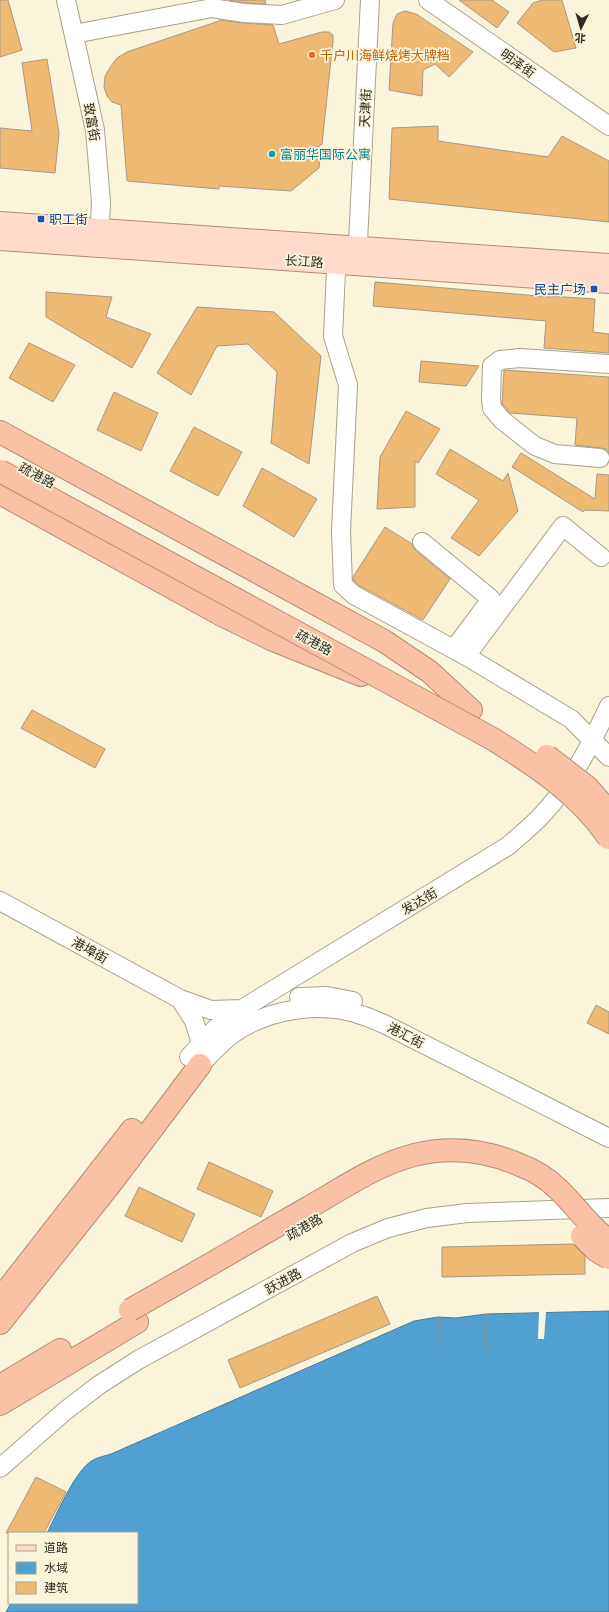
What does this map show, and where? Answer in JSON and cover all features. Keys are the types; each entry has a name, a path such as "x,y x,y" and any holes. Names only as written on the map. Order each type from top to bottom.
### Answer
{"highway":[{"path":"0,432 384,641 430,672 471,710"},
{"name":"疏港路","path":"0,455 498,725 542,752 587,787 609,812"},
{"name":"疏港路","path":"0,471 491,738 534,765 576,798 609,838"},
{"path":"0,493 229,619 310,656 412,695"},
{"path":"0,1299 197,1055"},
{"path":"0,1323 112,1182 197,1055"},
{"path":"134,1316 368,1174 413,1155 436,1151 476,1151 498,1156 521,1165 540,1176 556,1188 588,1223 609,1241"},
{"name":"疏港路","path":"0,1386 21,1372 134,1316 374,1187 410,1171 436,1165 474,1166 494,1170 514,1177 532,1187 545,1198 559,1210 597,1251 609,1258"},
{"name":"疏港路","path":"0,1404 134,1316"}],"main road":[{"name":"长江路","path":"0,223 99,238"},
{"name":"长江路","path":"0,239 99,238 347,255 609,265"},
{"name":"长江路","path":"347,255 609,282"}],"street":[{"name":"致富街","path":"66,0 95,130 100,189 99,238"},
{"path":"74,34 212,8 244,14 282,15 335,0"},
{"name":"天津街","path":"370,0 347,255 332,336 348,386 341,531 343,585 354,595 460,652 571,719 609,757"},
{"name":"明泽街","path":"428,0 609,126"},
{"path":"600,458 555,454 534,446 502,420 492,408 492,366 500,360 520,358 609,364"},
{"path":"460,652 563,526 601,557"},
{"path":"422,542 491,599 460,652"},
{"name":"发达街","path":"197,1055 216,1028 242,1009 277,1002 508,846 542,815 568,782 593,741 609,706"},
{"name":"港埠街","path":"0,900 180,999 211,1010 242,1009"},
{"name":"港汇街","path":"197,1055 215,1049 234,1033 254,1022 277,1002 302,997 327,996 360,1002 387,1012 609,1124"},
{"path":"180,999 194,1021 197,1055"},
{"name":"港汇街","path":"277,1002 305,1008 334,1009 360,1014 384,1024 609,1138"},
{"name":"跃进路","path":"0,1468 66,1410 106,1380 138,1360 352,1243 388,1228 427,1218 467,1213 609,1208"}],"path":[{"path":"486,1314 486,1353"},
{"path":"438,1317 439,1347"}],"water":[{"path":"609,1311 609,1612 6,1612 10,1604 138,1604 138,1532 47,1532 73,1482 86,1465 93,1460 111,1454 414,1321 438,1317 456,1318 486,1314"}],"pier":[{"path":"539,1312 546,1312 544,1339 538,1339"}],"building":[{"path":"0,0 8,0 22,50 0,57"},
{"path":"229,0 265,0 266,4 245,3"},
{"path":"459,0 492,0 509,12 497,28"},
{"path":"542,0 562,0 576,48 554,52 517,23 533,3"},
{"path":"405,11 416,14 473,52 449,77 435,64 423,70 422,96 389,90 393,23 397,14"},
{"path":"219,20 273,25 279,44 322,32 329,32 333,35 322,144 315,150 320,156 319,168 291,191 219,186 219,189 127,181 121,105 112,102 107,96 104,87 105,76 117,58 127,52"},
{"path":"47,59 59,133 55,173 0,168 0,128 32,131 22,63"},
{"path":"438,126 438,141 548,157 562,136 609,161 609,222 389,199 392,128"},
{"path":"375,282 550,297 595,299 593,332 609,334 609,353 544,348 546,321 373,306"},
{"path":"46,292 112,297 106,317 151,334 132,368 46,317"},
{"path":"197,307 274,312 321,356 309,464 271,443 277,372 248,344 217,346 191,395 157,373"},
{"path":"29,343 75,365 53,402 9,378"},
{"path":"421,361 479,366 466,386 419,382"},
{"path":"504,370 609,377 609,453 606,449 575,445 577,418 510,413 502,404"},
{"path":"114,392 158,413 141,451 97,430"},
{"path":"406,411 440,429 418,463 415,461 415,507 377,509 380,457"},
{"path":"194,427 242,452 218,496 170,471"},
{"path":"450,449 503,481 508,473 518,511 479,556 451,538 479,500 436,474"},
{"path":"521,453 595,499 597,474 609,475 609,511 585,510 583,512 512,467"},
{"path":"262,468 317,499 294,537 243,506"},
{"path":"385,527 412,544 415,550 450,579 423,620 360,586 353,580 353,577"},
{"path":"32,710 105,749 95,768 21,728"},
{"path":"596,1005 609,1012 609,1034 587,1023"},
{"path":"209,1162 273,1191 261,1217 197,1189"},
{"path":"139,1187 195,1214 182,1242 125,1216"},
{"path":"573,1244 585,1256 585,1274 442,1277 442,1247"},
{"path":"377,1296 390,1324 240,1388 228,1360"},
{"path":"36,1477 66,1492 45,1532 6,1533"}],"place":[{"name":"千户川海鲜烧烤大牌档","path":"312,55"},
{"name":"富丽华国际公寓","path":"272,154"},
{"name":"职工街","path":"41,219"},
{"name":"民主广场","path":"594,289"}]}
